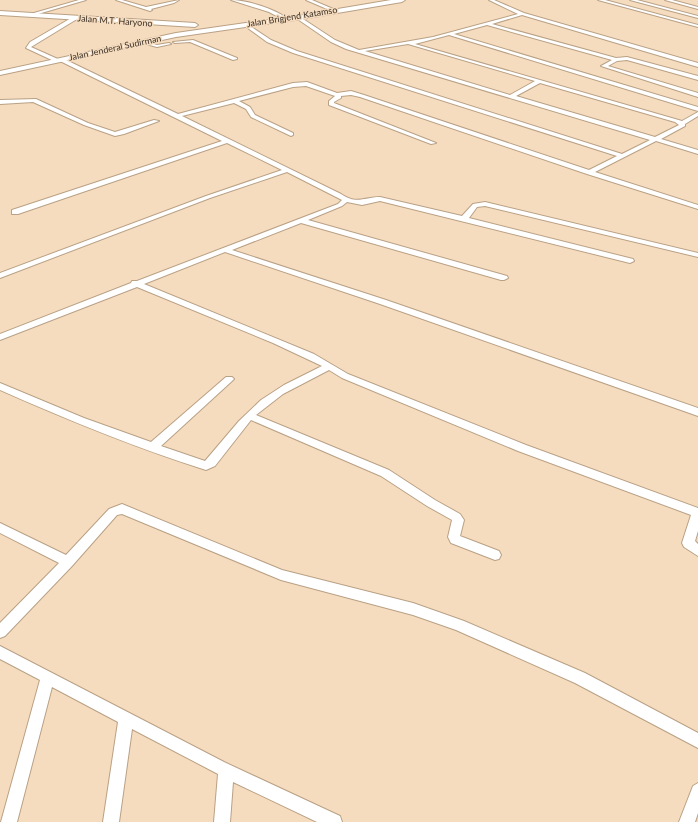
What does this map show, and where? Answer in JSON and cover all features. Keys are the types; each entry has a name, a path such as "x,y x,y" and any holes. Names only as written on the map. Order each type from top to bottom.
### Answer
{"main road":[{"name":"Jalan Brigjend Katamso","path":"230,27 298,18 402,0"},
{"name":"Jalan M.T. Haryono","path":"0,13 177,25 230,27"},
{"path":"176,39 185,30 183,27 177,25"},
{"name":"Jalan Jenderal Sudirman","path":"0,73 144,42 176,39 230,27"}],"street":[{"path":"28,15 84,0"},
{"path":"118,0 147,9 177,0"},
{"path":"233,0 268,10 286,19"},
{"path":"308,0 336,11"},
{"path":"491,0 522,14 698,65"},
{"path":"600,0 698,26"},
{"path":"632,0 698,17"},
{"path":"666,0 698,8"},
{"path":"360,51 450,34 485,23 522,14"},
{"path":"74,18 28,47 60,60 177,116 346,200 362,203 374,199 380,199 630,261"},
{"path":"298,18 335,42 360,51 698,152"},
{"path":"485,23 616,60 629,59 698,78"},
{"path":"247,25 269,41 295,52 623,156"},
{"path":"450,34 698,109"},
{"path":"176,39 191,41 235,59"},
{"path":"144,42 157,46 169,44"},
{"path":"408,43 683,123"},
{"path":"616,60 604,66 698,94"},
{"path":"510,97 538,82"},
{"path":"177,116 300,84 312,85 337,94 348,93 362,96 589,173 698,207"},
{"path":"337,94 339,97 332,101 331,104 433,143"},
{"path":"0,102 34,100 86,124 115,134 156,121"},
{"path":"235,101 248,108 253,116 291,134"},
{"path":"589,173 681,127 683,123 698,114"},
{"path":"15,212 227,141"},
{"path":"0,276 208,197 288,170"},
{"path":"0,337 135,283 340,205 346,200"},
{"path":"464,219 475,205 485,204 698,255"},
{"path":"300,220 504,278"},
{"path":"225,250 390,304 698,412"},
{"path":"135,283 311,356 345,376 522,448 695,512 698,514 688,543 698,551"},
{"path":"0,386 80,421 152,448 207,466 263,403 276,393 329,366"},
{"path":"152,448 229,379"},
{"path":"250,416 396,479 431,503 456,517 458,520 454,537 455,539 496,555"},
{"path":"0,632 68,562 113,512 122,509 282,575 413,609 458,625 580,678 698,742"},
{"path":"0,528 68,562"},
{"path":"0,652 226,771 334,822"},
{"path":"9,822 48,677"},
{"path":"111,822 126,719"},
{"path":"222,822 226,771"},
{"path":"687,822 698,791"}]}
